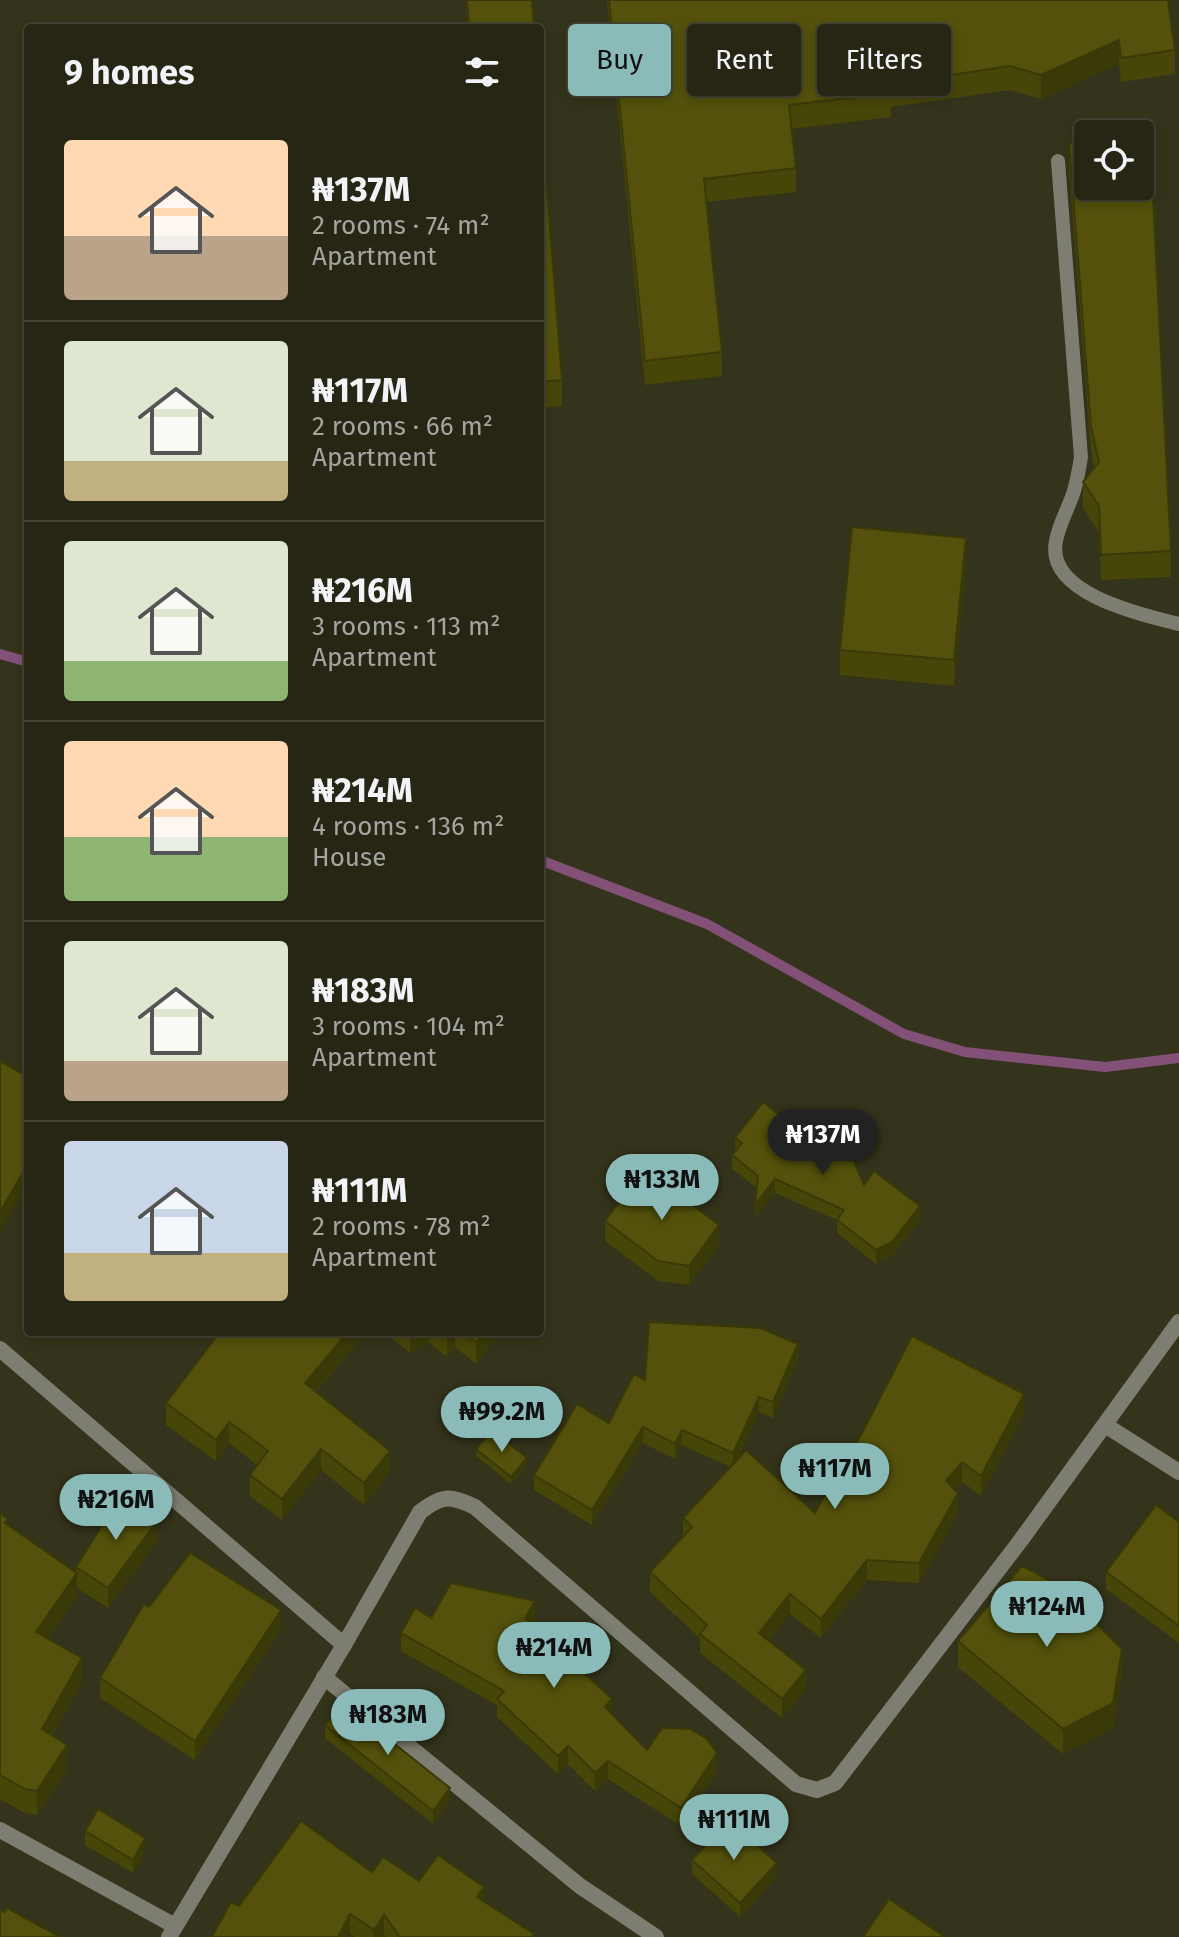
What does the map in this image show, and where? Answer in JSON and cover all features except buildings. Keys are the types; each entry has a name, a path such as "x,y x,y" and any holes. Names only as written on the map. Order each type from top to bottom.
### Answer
{"street":[{"path":"0,1830 172,1932 420,1512 436,1499 457,1498 475,1507 796,1784 817,1790 835,1783 1021,1540 1179,1322"},
{"path":"0,1349 344,1645"},
{"path":"1105,1425 1179,1472"},
{"path":"324,1677 580,1886 656,1937"}],"lane":[{"path":"1058,161 1081,457 1074,492 1055,542 1056,557 1070,580 1085,592 1131,612 1179,624"}],"waterway":[{"path":"0,654 24,661"},
{"path":"544,862 707,924 904,1034 965,1052 1105,1067 1179,1058"}]}
